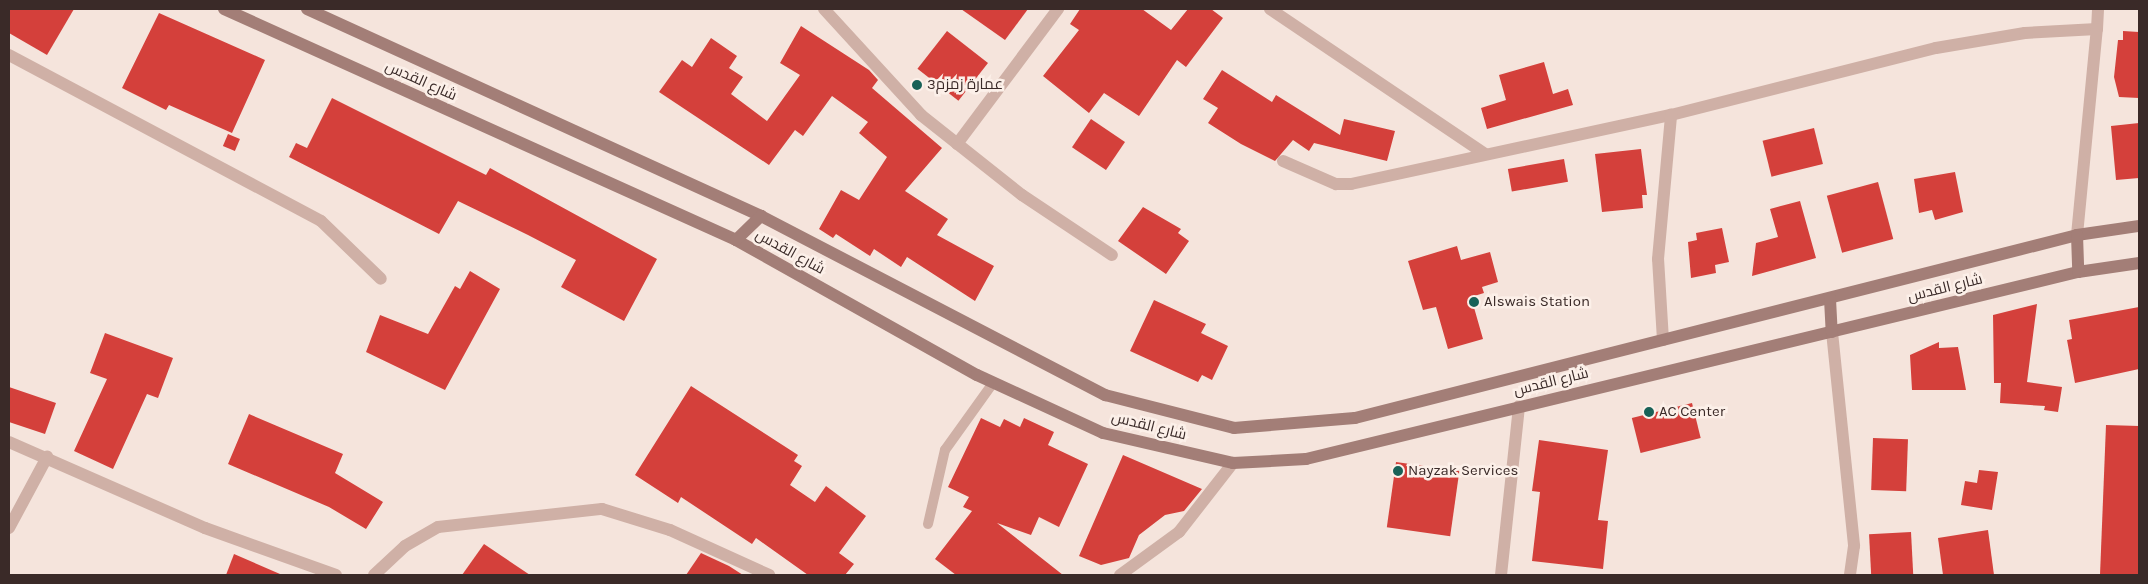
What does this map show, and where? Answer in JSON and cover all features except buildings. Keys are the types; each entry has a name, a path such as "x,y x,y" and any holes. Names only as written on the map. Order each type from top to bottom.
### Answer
{"main road":[{"name":"شارع القدس","path":"224,9 736,240 994,383 1104,433 1233,463 1306,459 2078,272 2139,263"},
{"name":"شارع القدس","path":"307,9 760,216 1105,395 1234,428 1355,418 1830,299 2076,234 2139,226"},
{"path":"736,240 760,216"},
{"path":"2076,234 2078,272"},
{"path":"1830,299 1832,332"}],"street":[{"path":"824,9 921,115 1022,195 1112,255"},
{"path":"957,144 1058,9"},
{"path":"1270,9 1485,154"},
{"path":"2076,234 2098,9"},
{"path":"1283,161 1336,184 1351,184 1671,115 1936,48 2024,33 2097,29"},
{"path":"9,55 321,221 381,279"},
{"path":"1663,340 1658,259 1671,115"},
{"path":"1832,332 1854,546 1850,575"},
{"path":"1501,575 1519,406"},
{"path":"9,442 204,528 336,575"},
{"path":"9,528 46,457"},
{"path":"1120,575 1179,532 1233,463"},
{"path":"374,575 405,546 438,527 602,509 670,530 769,575"}],"lane":[{"path":"928,524 945,450 994,383"}],"place":[{"name":"عمارة زمزم3","path":"917,85"},
{"name":"Alswais Station","path":"1474,302"},
{"name":"AC Center","path":"1649,412"},
{"name":"Nayzak Services","path":"1398,471"}]}
